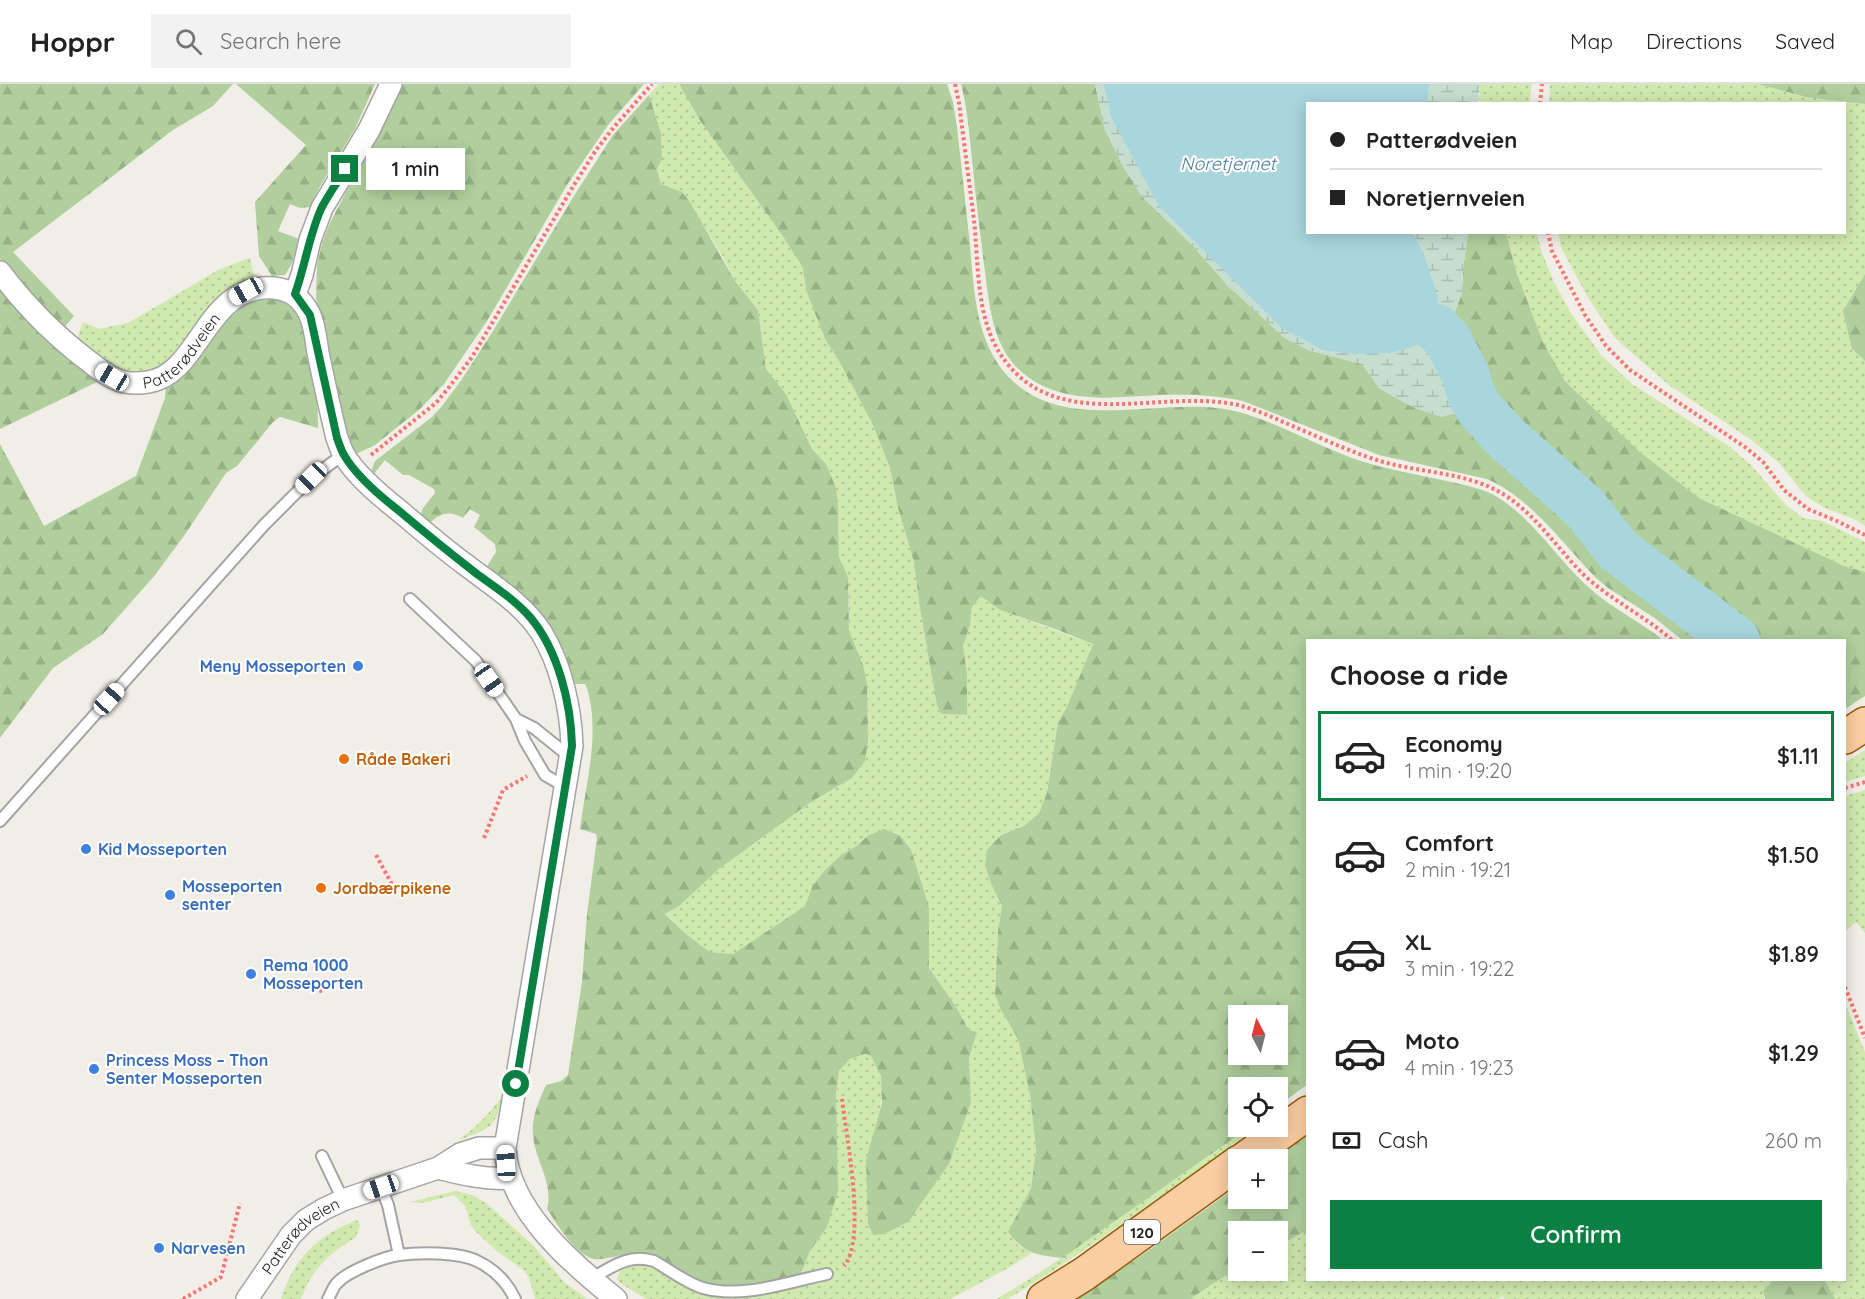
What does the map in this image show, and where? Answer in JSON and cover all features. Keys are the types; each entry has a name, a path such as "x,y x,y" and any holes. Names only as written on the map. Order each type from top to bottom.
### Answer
{"main road":[{"path":"1846,736 1865,724"},
{"path":"1258,1149 1306,1114"},
{"name":"120","path":"1044,1299 1083,1274 1228,1170"}],"street":[{"path":"391,84 369,130 322,208 310,240 295,294 310,315 337,438 349,462 390,504 529,616 541,632 554,661 572,727 570,757 505,1148 506,1163 517,1194 544,1232 591,1279 616,1299"},
{"name":"Patterødveien","path":"0,272 30,310 63,342 101,371 124,382 150,382 172,370 222,309 246,291 276,288 295,294"},
{"name":"Patterødveien","path":"247,1299 291,1235 306,1220 324,1209 343,1200 438,1168 460,1154 479,1148 505,1148"},
{"path":"438,1168 460,1174 497,1179 510,1178"}],"lane":[{"path":"0,821 264,525 311,478 349,462"},
{"path":"410,599 476,661 516,718 525,741 545,775 565,787"},
{"path":"516,718 534,728 570,757"},
{"path":"322,1156 343,1200"},
{"path":"381,1187 388,1205 399,1255"},
{"path":"328,1299 336,1283 357,1269 399,1255 453,1254 476,1260 499,1275 515,1299"},
{"path":"591,1279 612,1266 634,1258 654,1261 701,1287 722,1291 760,1288 827,1274"}],"path":[{"path":"349,462 436,403 450,386 472,357 596,150 652,84"},
{"path":"955,84 982,298 995,347 1020,379 1039,391 1063,399 1086,403 1107,405 1197,401 1222,402 1241,406 1261,412 1338,446 1383,461 1492,488 1518,504 1584,575 1601,590 1657,627 1671,639"},
{"path":"1540,102 1542,84"},
{"path":"1548,234 1552,251 1585,315 1606,346 1630,370 1745,447 1763,462 1784,490 1808,509 1865,535"},
{"path":"484,838 503,790 529,775 524,766"},
{"path":"1846,788 1865,782"},
{"path":"376,855 394,888"},
{"path":"278,983 322,991"},
{"path":"1846,990 1865,1038"},
{"path":"827,1274 840,1270 849,1260 854,1230 855,1206 842,1099"},
{"path":"183,1299 221,1277 240,1203"}],"green space":[{"path":"0,84 233,84 213,106 173,130 13,252 74,316 63,329 26,293 0,259"},
{"path":"236,84 375,84 355,129 310,207 300,208 290,204 278,231 299,239 292,263 285,275 272,276 259,256 255,202 306,145"},
{"path":"402,84 644,84 608,125 567,185 487,321 444,384 420,409 375,445 356,454 343,429 316,298 317,265 330,223"},
{"path":"659,84 679,84 699,119 803,268 806,290 825,339 873,425 890,468 898,508 914,562 937,706 942,714 967,715 967,674 963,646 970,625 972,606 982,596 1000,610 1093,644 1067,708 1058,722 1047,793 1039,813 1024,826 1000,835 993,888 1002,905 998,931 995,995 1018,1039 1030,1095 1036,1150 1031,1188 1008,1232 1018,1245 1032,1253 950,1299 646,1299 617,1279 622,1269 630,1264 641,1264 697,1290 718,1296 803,1284 801,1273 810,1251 827,1227 839,1071 850,1059 865,1054 871,1056 877,1065 882,1083 875,1132 949,1164 971,1104 969,1058 977,1032 969,1030 929,968 929,907 900,834 884,829 869,835 841,855 824,871 812,887 805,906 733,954 710,952 687,935 665,913 679,906 719,869 811,802 852,778 863,665 849,630 848,577 839,557 838,506 826,464 812,449 786,394 766,369 758,310 735,281 723,257 682,192 661,184 657,169 662,159 661,133 649,95"},
{"path":"679,84 947,84 957,127 974,290 981,325 994,358 1005,373 1029,393 1056,405 1085,410 1210,407 1239,412 1364,462 1485,491 1509,505 1522,516 1594,592 1662,639 1306,639 1306,1085 1288,1099 1288,1077 1228,1077 1228,1137 1236,1137 1062,1258 1031,1252 1020,1245 1008,1232 1031,1188 1036,1150 1030,1095 1018,1039 995,995 998,931 1002,905 985,866 987,850 1001,835 1024,826 1039,813 1047,793 1058,722 1067,707 1093,644 1000,610 981,596 972,607 970,625 963,646 967,674 967,715 942,714 937,706 914,562 898,508 890,468 873,425 825,339 806,290 803,268 699,119"},
{"path":"961,84 1095,84 1105,130 1124,168 1142,196 1193,246 1229,287 1308,350 1362,364 1380,389 1484,399 1466,361 1449,336 1449,327 1462,293 1468,234 1506,234 1517,274 1543,342 1565,381 1640,452 1699,498 1844,566 1865,572 1865,696 1846,708 1846,639 1681,639 1656,619 1608,588 1532,510 1518,498 1487,479 1379,455 1243,401 1193,395 1103,398 1079,396 1058,392 1024,374 1010,360 1000,342 988,298 967,115"},
{"name":"Noretjernet","path":"1095,84 1480,84 1478,102 1306,102 1306,234 1468,234 1462,293 1449,327 1449,336 1470,367 1484,399 1472,409 1441,417 1412,407 1380,389 1362,364 1308,350 1284,338 1229,287 1193,246 1142,197 1105,130"},
{"path":"1480,84 1532,84 1529,102 1479,102"},
{"path":"1550,84 1757,84 1806,97 1865,104 1865,274 1861,280 1852,349 1865,361 1865,526 1807,497 1779,463 1753,441 1669,385 1615,338 1587,296 1561,247 1558,234 1846,234 1846,102 1549,102"},
{"path":"1757,84 1865,84 1865,104 1806,97"},
{"path":"649,95 661,133 662,159 657,169 661,184 682,192 690,202 735,281 758,310 766,369 786,394 812,449 826,464 836,488 839,557 848,577 849,630 863,665 867,683 868,740 865,761 852,778 811,802 719,869 679,906 665,914 687,935 710,952 733,954 805,906 812,887 824,871 841,855 869,835 884,829 900,835 911,850 929,907 929,968 969,1030 977,1032 969,1058 971,1103 949,1164 908,1222 884,1234 873,1235 868,1224 866,1160 882,1103 881,1076 871,1056 865,1054 850,1059 839,1071 836,1093 838,1191 827,1227 810,1251 801,1273 749,1285 710,1284 697,1280 644,1253 594,1259 580,1252 573,1245 547,1209 548,1190 534,1145 533,1122 546,1085 561,1081 568,1075 582,982 587,914 597,838 596,834 580,829 593,737 588,692 585,684 575,684 557,643 486,568 496,552 495,544 474,527 480,515 470,509 463,518 454,514 446,514 431,522 420,516 423,508 435,493 434,489 409,475 403,475 385,460 374,474 371,472 375,461 432,417 462,379 613,135"},
{"path":"1506,234 1537,234 1553,280 1570,312 1601,355 1632,384 1730,447 1751,465 1786,505 1803,518 1822,521 1865,542 1865,572 1844,566 1699,498 1640,452 1565,381 1543,342 1517,274"},
{"path":"250,258 254,277 242,282 220,298 169,360 154,370 136,374 120,371 100,359 77,339 83,322 99,329 128,323 220,269"},
{"path":"1865,274 1865,361 1852,349 1843,311"},
{"path":"0,287 23,316 47,340 99,381 0,429"},
{"path":"263,296 286,304 299,319 312,366 318,428 280,417 273,422 237,466 226,473 155,575 103,634 53,668 0,738 0,444 44,526 136,476 165,398 166,384 231,310"},
{"path":"1865,750 1865,776 1846,782 1846,762"},
{"path":"1865,790 1865,933 1856,922 1846,930 1846,796"},
{"path":"1846,1005 1865,1052 1865,1299 1835,1299 1826,1281 1846,1281 1846,1185 1848,1176"},
{"path":"503,1095 497,1116 489,1127 457,1141 482,1120"},
{"path":"1306,1136 1306,1231 1288,1241 1288,1221 1228,1221 1228,1274 1190,1299 1077,1299 1228,1193 1228,1209 1288,1209 1288,1149"},
{"path":"1236,1137 1242,1137 1165,1194 1040,1279 1008,1299 997,1299 1042,1271"},
{"path":"456,1191 472,1195 486,1203 533,1245 564,1282 587,1299 535,1299 525,1271 498,1252 475,1231 465,1206 454,1195 422,1203 410,1202"},
{"path":"357,1220 360,1225 356,1237 316,1270 301,1299 281,1299 293,1271 309,1250 330,1233"},
{"path":"1306,1231 1306,1281 1772,1281 1763,1291 1764,1299 1505,1299 1502,1296 1499,1299 1190,1299 1228,1274 1228,1281 1288,1281 1288,1241"},
{"path":"1772,1281 1826,1281 1835,1299 1765,1299 1763,1291"}],"water":[{"name":"Noretjernet","path":"1104,84 1429,84 1427,102 1306,102 1306,234 1413,234 1424,254 1437,295 1440,320 1433,333 1415,346 1391,353 1356,354 1323,350 1282,328 1159,206 1111,117"}],"waterway":[{"path":"1436,328 1448,340 1479,408 1503,435 1585,508 1618,550 1735,639"}],"place":[{"name":"Meny Mosseporten","path":"358,666"},
{"name":"Råde Bakeri","path":"344,759"},
{"name":"Kid Mosseporten","path":"86,849"},
{"name":"Jordbærpikene","path":"321,888"},
{"name":"Mosseporten senter","path":"170,895"},
{"name":"Rema 1000 Mosseporten","path":"251,974"},
{"name":"Princess Moss – Thon Senter Mosseporten","path":"94,1069"},
{"name":"Narvesen","path":"159,1248"}],"route":[{"path":"345,169 322,208 310,240 295,294 310,315 337,438 344,454 355,469 390,504 529,616 541,632 550,651 565,691 572,727 572,746 516,1084"}]}
